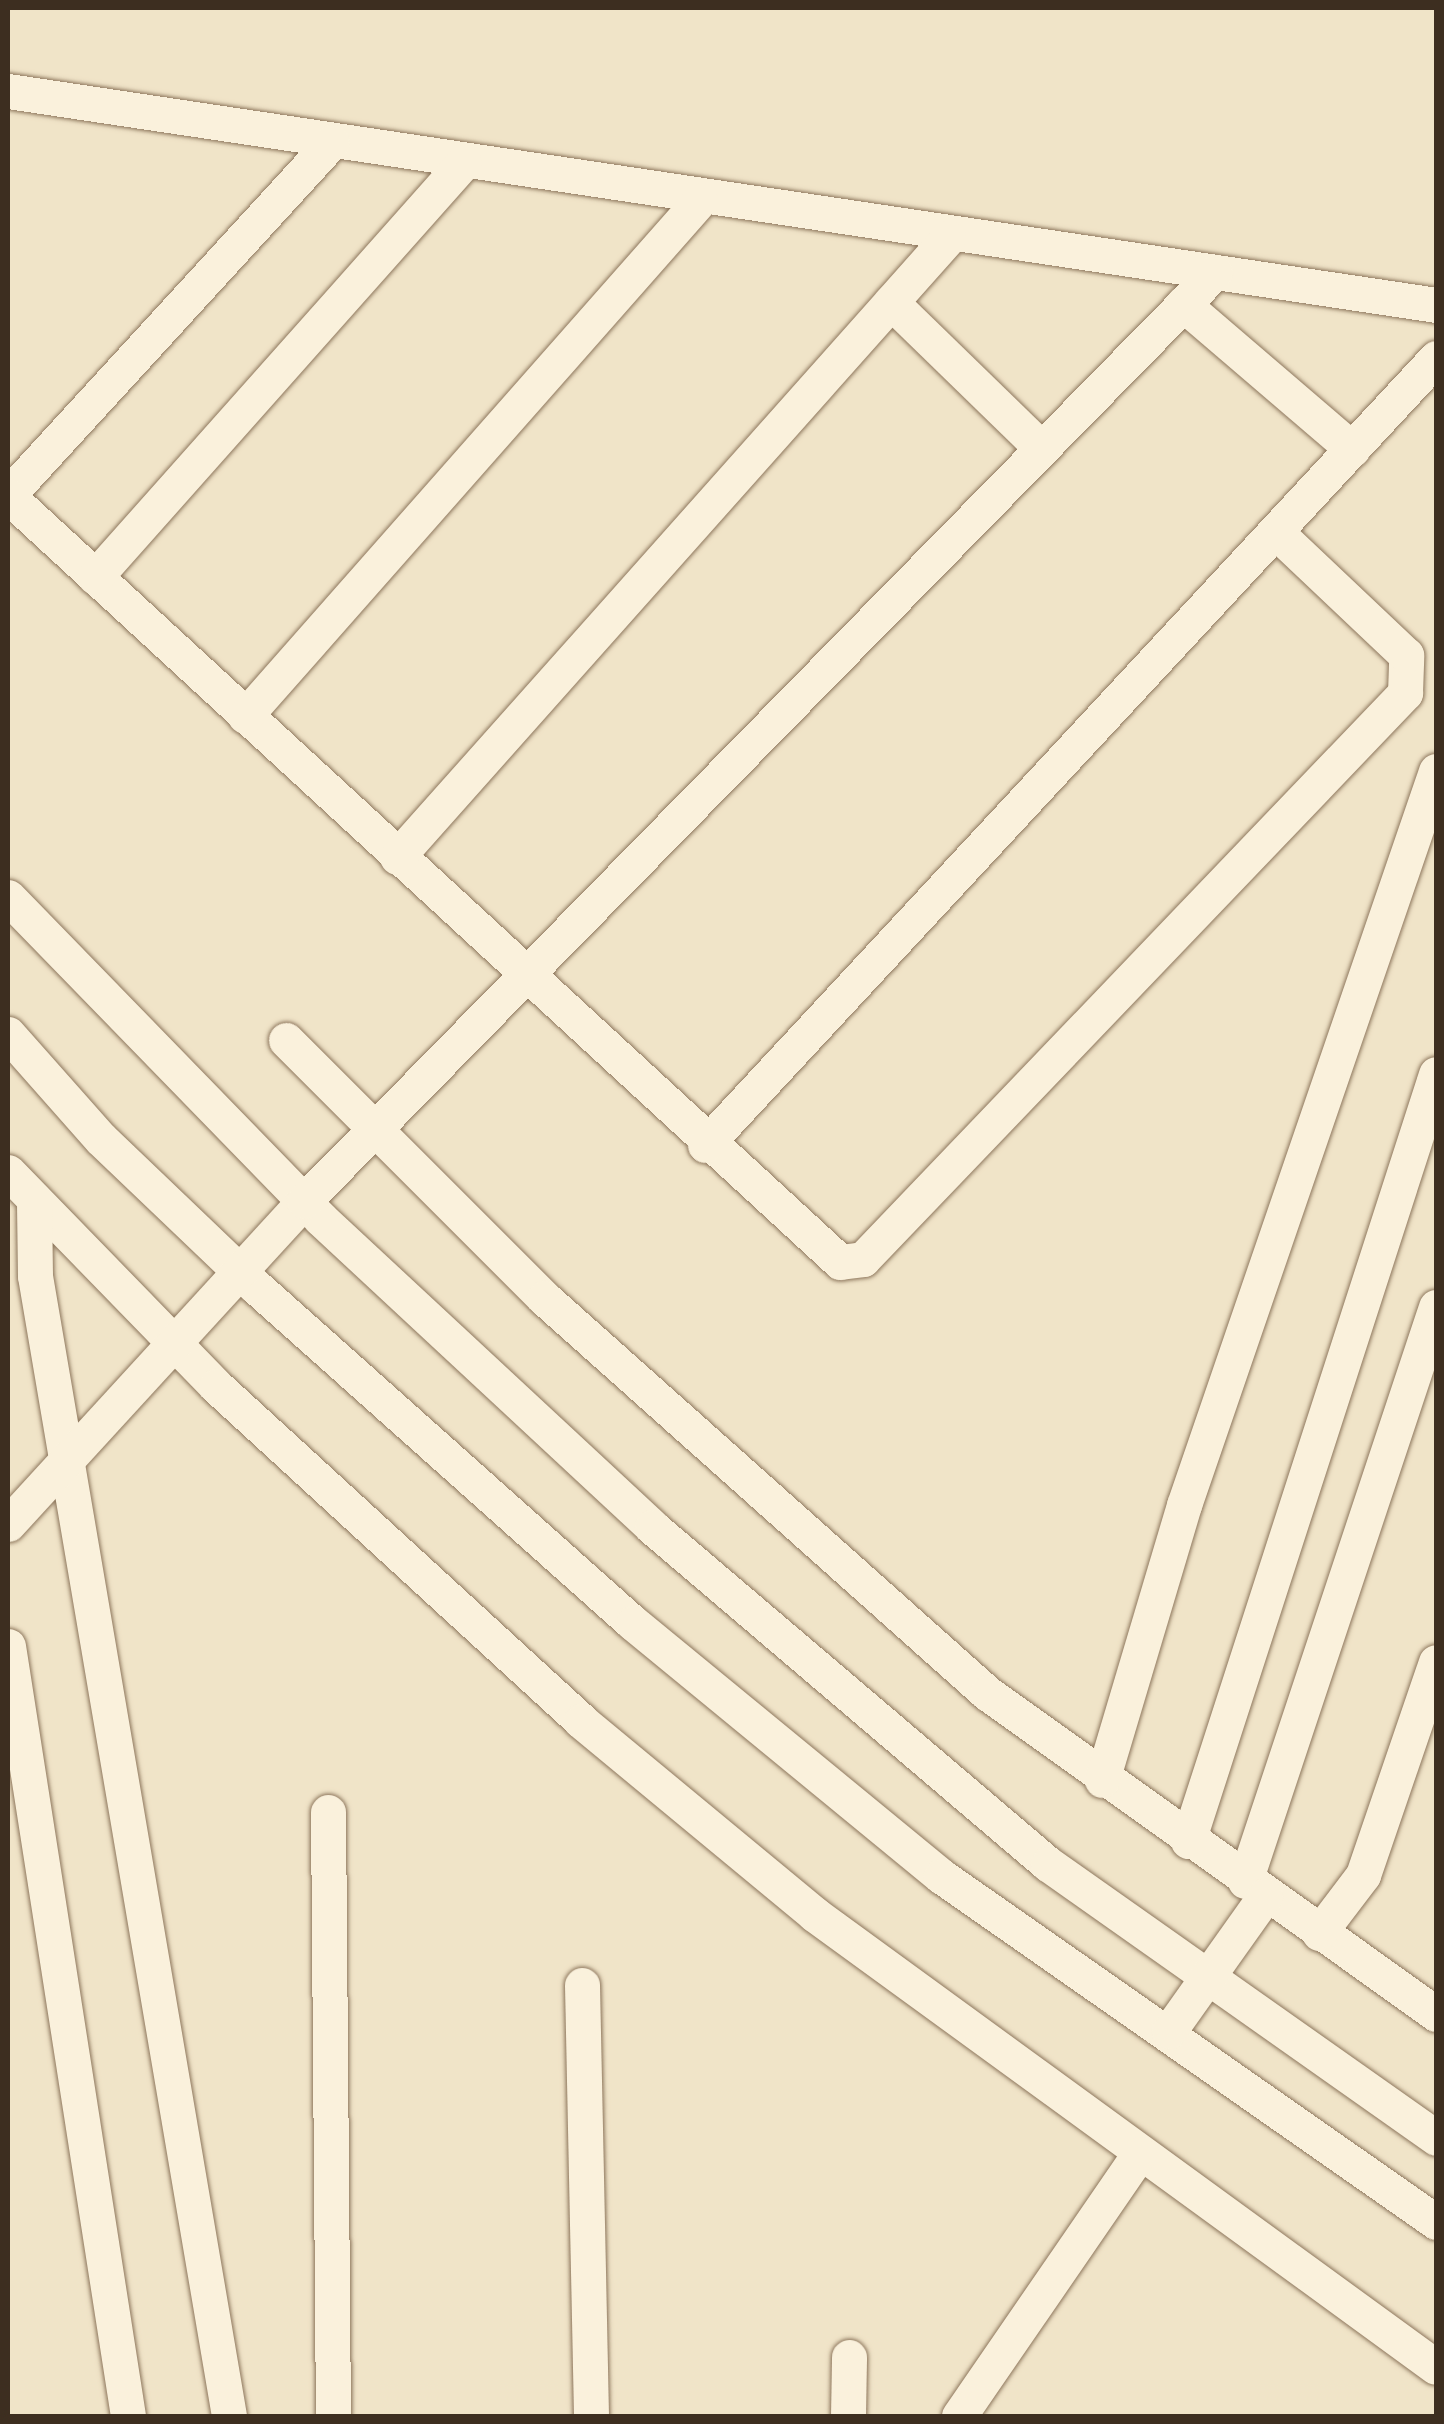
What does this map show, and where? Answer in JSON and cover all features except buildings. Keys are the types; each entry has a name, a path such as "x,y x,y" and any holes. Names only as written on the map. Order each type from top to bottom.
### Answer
{"street":[{"path":"8,91 948,238 1436,305"},
{"path":"332,142 8,495 820,1251 863,1259 1405,693 1406,655 1275,531"},
{"path":"96,577 464,162"},
{"path":"245,716 700,200"},
{"path":"398,857 948,238"},
{"path":"8,1524 68,1467 304,1201 374,1128 1215,272"},
{"path":"891,302 1040,446"},
{"path":"1183,304 1352,450"},
{"path":"706,1145 1436,358"},
{"path":"1102,1780 1184,1505 1436,771"},
{"path":"8,896 304,1201 652,1527 1048,1864 1206,1971 1436,2138"},
{"path":"8,1034 101,1140 240,1272 633,1623 926,1863 1436,2222"},
{"path":"286,1040 587,1336 987,1693 1102,1780 1436,2014"},
{"path":"1188,1841 1436,1074"},
{"path":"8,1172 34,1204 177,1347 596,1733 814,1914 1139,2154 1436,2366"},
{"path":"34,1204 35,1276 230,2416"},
{"path":"1169,2031 1255,1888 1436,1307"},
{"path":"8,1646 128,2416"},
{"path":"1319,1933 1363,1876 1436,1662"},
{"path":"328,1812 333,2416"},
{"path":"582,1985 591,2416"},
{"path":"959,2416 1139,2154"},
{"path":"848,2416 849,2357"}]}
